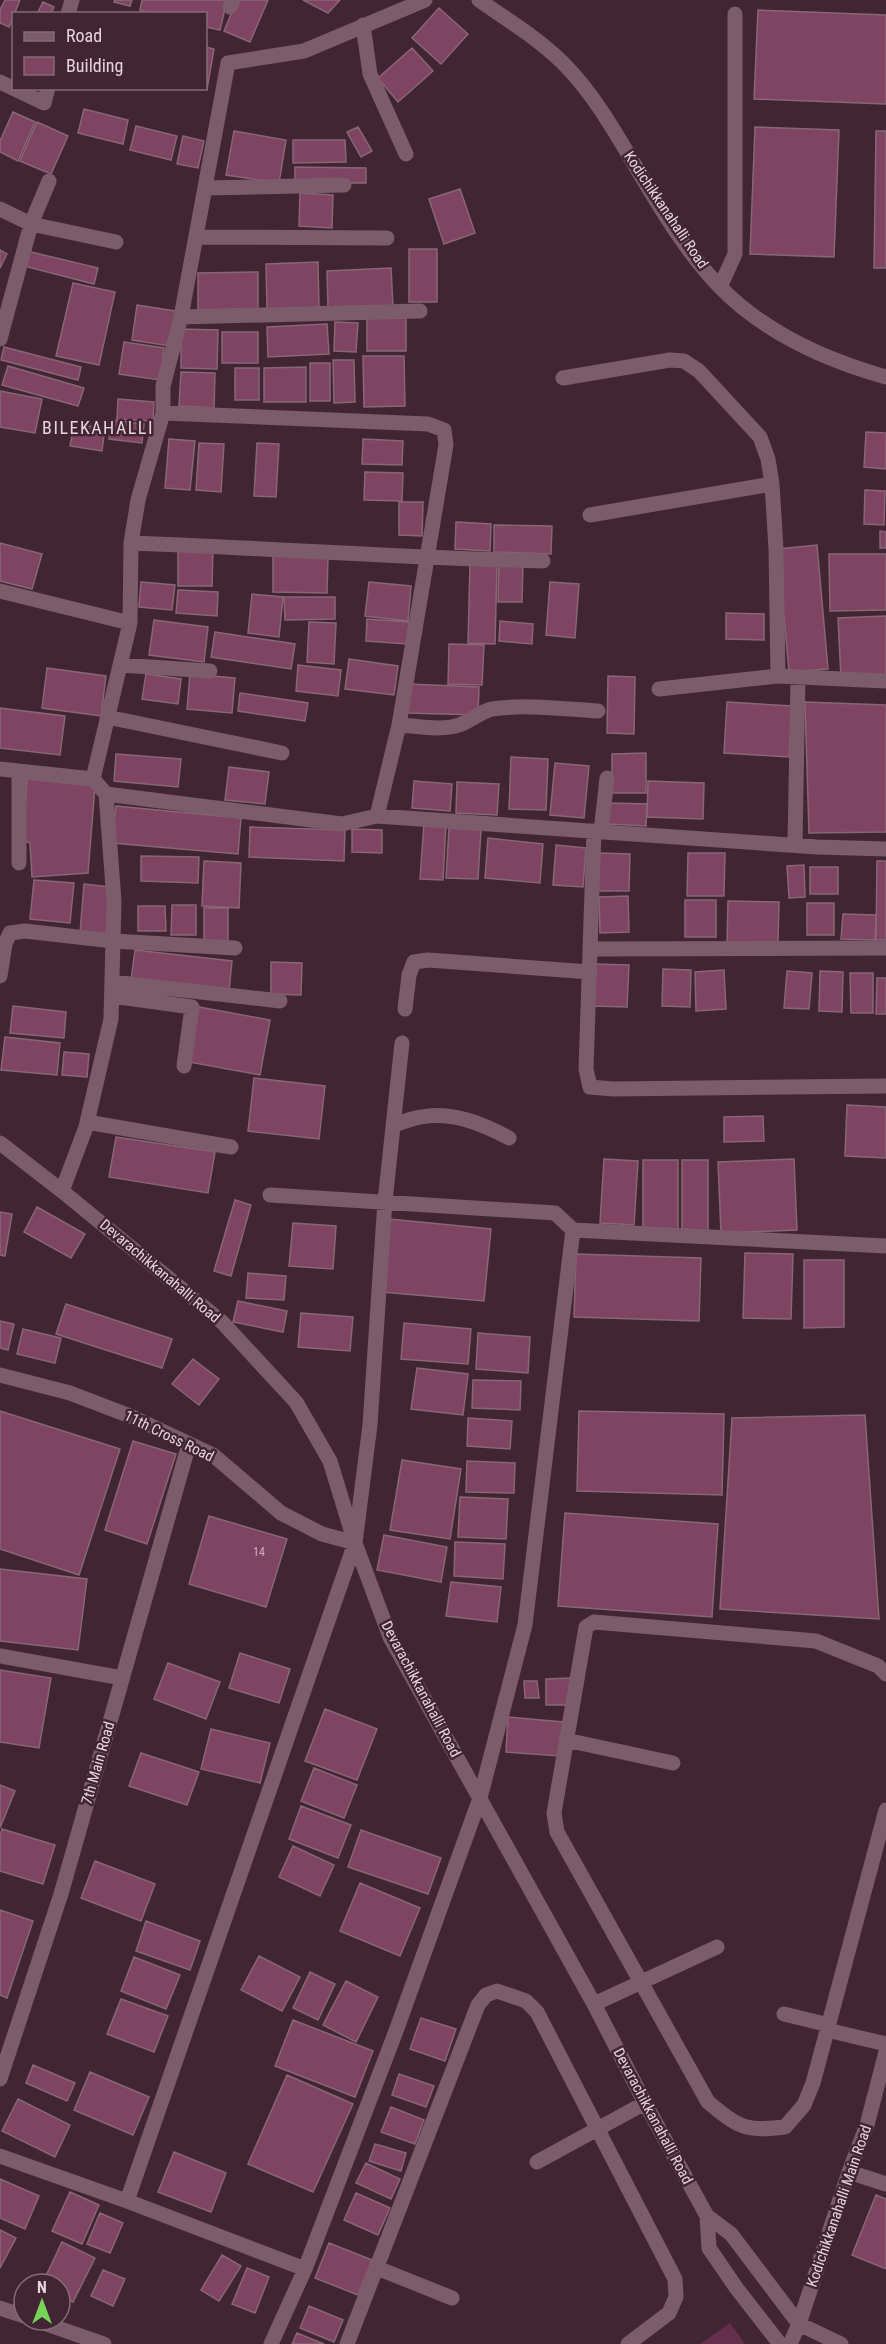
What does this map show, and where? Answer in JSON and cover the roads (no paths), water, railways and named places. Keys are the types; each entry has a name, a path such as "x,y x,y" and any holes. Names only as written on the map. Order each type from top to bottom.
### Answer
{"street":[{"path":"93,779 130,623 131,543 138,500 163,413 163,386 181,317 228,63 304,51 425,0"},
{"name":"Kodichikkanahalli Road","path":"479,0 540,42 576,78 605,115 684,242 720,287 778,333 832,358 886,377"},
{"path":"720,287 735,254 735,14"},
{"path":"363,25 370,75 406,154"},
{"path":"17,90 44,103 47,90"},
{"path":"0,339 32,224 50,181"},
{"path":"206,188 344,185"},
{"path":"0,209 32,224 116,242"},
{"path":"197,237 387,238"},
{"path":"181,317 420,311"},
{"path":"563,378 670,360 684,361 699,371 760,437 768,459 772,484 776,549 778,676"},
{"path":"163,413 428,424 444,430 446,445 428,558 399,725 377,816"},
{"path":"590,515 772,484"},
{"path":"131,543 253,547 428,558 543,561"},
{"path":"0,591 130,623"},
{"path":"120,665 210,671"},
{"path":"659,689 778,676 886,681"},
{"path":"795,845 798,677"},
{"path":"399,725 438,728 456,726 488,710 525,706 598,711"},
{"path":"108,717 282,753"},
{"path":"0,769 93,779 106,794 114,901 111,1020 87,1122 62,1191"},
{"path":"19,771 19,863"},
{"path":"607,778 597,832 586,1069 590,1087 614,1089 886,1086"},
{"path":"106,794 342,824 377,816 795,845 886,849"},
{"path":"0,976 5,944 10,933 24,931 113,941 235,948"},
{"path":"591,950 886,948"},
{"path":"405,1009 409,975 414,962 428,960 590,972"},
{"path":"112,989 280,1001"},
{"path":"112,989 192,1008 184,1065"},
{"path":"127,2201 355,1543 370,1425 385,1201 402,1043"},
{"path":"393,1125 423,1116 450,1116 484,1124 509,1138"},
{"path":"87,1122 231,1147"},
{"name":"Devarachikkanahalli Road","path":"0,1143 222,1322 296,1402 330,1461 355,1543 390,1637 594,2004 707,2216 730,2234 799,2324 841,2344"},
{"path":"270,1195 555,1213 573,1230 886,1246"},
{"path":"271,2344 305,2269 396,2031 480,1798 525,1625 573,1230"},
{"name":"11th Cross Road","path":"0,1375 70,1393 130,1416 213,1455 281,1513 322,1534 355,1543"},
{"name":"7th Main Road","path":"0,2079 61,1894 189,1444"},
{"path":"886,1674 878,1666 816,1641 594,1622 586,1627 554,1812 557,1832 708,2102 731,2122 757,2131 784,2127 804,2105 813,2083 886,1810"},
{"path":"0,1656 122,1678"},
{"path":"566,1740 673,1763"},
{"path":"594,2004 717,1947"},
{"path":"347,2344 478,2005 486,1995 497,1991 526,2001 537,2012 675,2279 676,2297 669,2313 628,2344"},
{"path":"784,2013 886,2044"},
{"name":"Kodichikkanahalli Main Road","path":"799,2324 849,2172 867,2125 886,2052"},
{"path":"537,2162 645,2103"},
{"path":"0,2156 127,2201 305,2269"},
{"path":"849,2172 886,2184"},
{"name":"Devarachikkanahalli Road","path":"707,2216 708,2248 780,2344"},
{"path":"377,2268 452,2298"},
{"path":"790,2344 799,2324"},
{"path":"70,2332 104,2344"}],"district":[{"name":"BILEKAHALLI","path":"98,427"}]}
